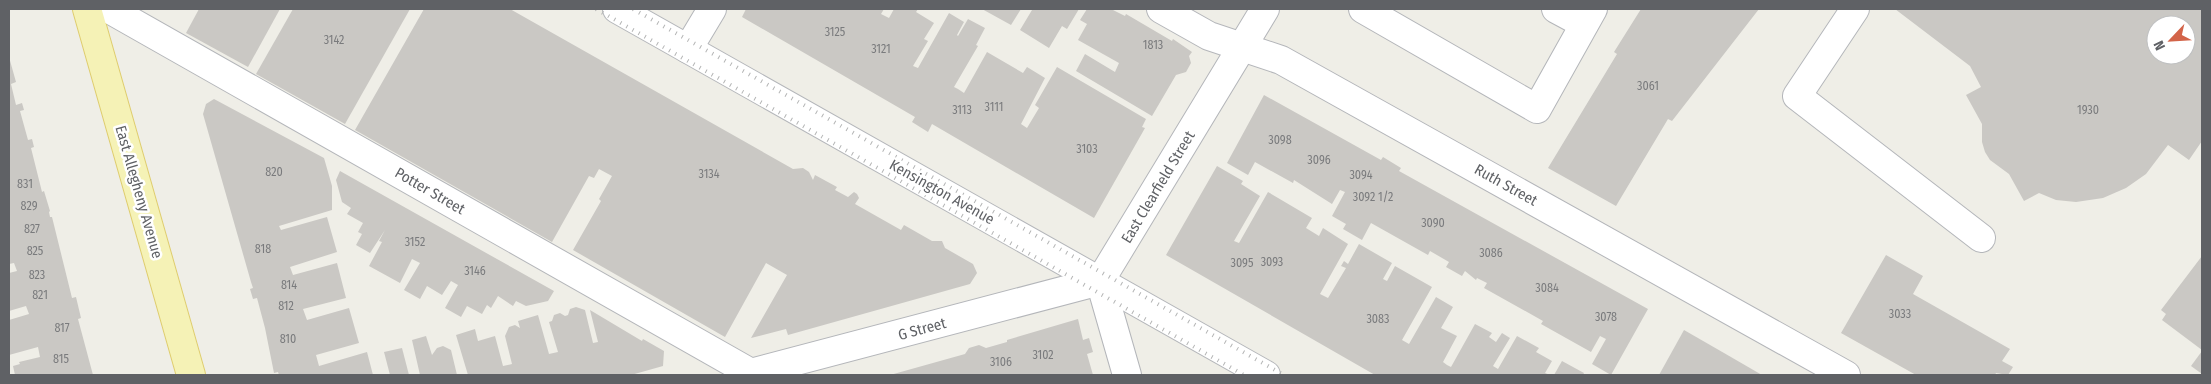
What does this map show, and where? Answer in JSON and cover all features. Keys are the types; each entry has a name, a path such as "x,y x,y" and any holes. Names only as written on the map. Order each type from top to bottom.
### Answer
{"main road":[{"name":"East Allegheny Avenue","path":"87,9 191,375"}],"street":[{"name":"Potter Street","path":"109,9 747,374"},
{"name":"Kensington Avenue","path":"617,9 1266,375"},
{"path":"688,49 712,9"},
{"name":"Ruth Street","path":"1161,9 1209,36 1281,60 1846,375"},
{"name":"East Clearfield Street","path":"1100,281 1265,9"},
{"path":"1363,9 1537,109 1588,16 1556,9"},
{"path":"1854,9 1797,96 1982,238"},
{"name":"G Street","path":"747,374 1100,281"},
{"path":"1100,281 1128,375"}],"building":[{"path":"199,9 280,9 248,67 186,33"},
{"path":"293,9 410,9 345,124 256,74"},
{"path":"424,9 510,9 793,169 803,168 809,172 813,180 815,175 837,187 835,190 848,197 854,192 859,198 855,204 901,230 904,225 932,241 942,241 945,248 973,264 977,273 970,284 788,335 786,329 751,338 787,275 766,263 725,337 573,250 601,201 599,199 612,176 599,169 594,178 589,176 552,242 355,130"},
{"path":"746,9 884,9 881,14 889,18 894,9 918,9 916,12 934,23 924,39 928,41 913,66 918,68 949,13 964,22 958,36 968,19 985,28 976,45 978,46 954,87 964,93 987,52 1023,73 1027,67 1045,78 1021,124 1027,128 1039,108 1035,105 1057,67 1146,119 1142,127 1145,128 1094,218 932,124 928,132 912,122 915,117 742,17"},
{"path":"982,9 1021,9 1011,25"},
{"path":"1029,9 1079,9 1067,29 1062,26 1049,48 1020,30 1032,10"},
{"path":"1087,9 1111,9 1125,16 1126,14 1172,41 1173,39 1192,52 1189,56 1191,63 1186,72 1176,75 1152,116 1076,71 1085,54 1115,72 1119,63 1078,40 1087,24 1080,20"},
{"path":"1641,9 1759,9 1672,121 1668,119 1616,206 1548,168 1617,54 1614,52"},
{"path":"1895,9 2202,9 2202,141 2189,160 2168,145 2146,174 2126,188 2103,198 2076,202 2056,200 2039,193 2024,201 2009,174 1990,160 1985,152 1982,142 1982,124 1966,95 1981,87 1970,66"},
{"path":"9,57 16,82 11,84 16,105 22,103 24,110 20,111 28,140 32,139 34,147 31,148 42,192 44,191 50,217 52,217 72,298 76,297 81,318 78,319 93,375 15,375 13,366 20,364 19,362 40,357 38,347 9,355 9,320 29,314 26,306 9,311 9,273 17,271 14,263 9,264"},
{"path":"1264,95 1381,160 1383,157 1401,168 1399,171 1648,309 1611,375 1592,364 1606,339 1600,336 1591,352 1541,324 1543,321 1484,288 1487,283 1477,278 1476,280 1465,271 1462,276 1446,267 1449,262 1430,251 1428,255 1371,223 1362,240 1343,229 1346,224 1332,216 1345,192 1340,190 1332,204 1294,180 1293,183 1255,162 1248,175 1227,163"},
{"path":"214,99 324,158 332,186 332,210 279,226 281,230 327,217 337,252 290,267 293,275 337,263 346,298 303,309 307,320 349,308 359,343 316,355 319,366 367,352 373,375 279,375 278,372 274,373 257,298 253,299 250,289 253,288 203,114 206,104"},
{"path":"1217,166 1243,181 1241,184 1260,196 1234,241 1239,243 1268,192 1312,218 1306,228 1319,236 1323,228 1348,244 1320,294 1328,298 1346,268 1341,266 1344,261 1348,264 1359,244 1392,263 1383,279 1387,281 1395,266 1432,287 1402,340 1409,344 1436,297 1453,307 1441,328 1457,336 1443,362 1447,365 1451,367 1475,324 1492,333 1489,337 1496,342 1502,333 1510,338 1493,366 1498,369 1517,336 1539,348 1536,352 1552,361 1545,373 1550,375 1375,375 1166,255"},
{"path":"340,171 554,291 548,301 526,306 516,301 513,306 498,296 491,308 487,305 482,314 467,306 461,317 445,308 458,285 451,281 442,295 427,286 420,299 404,290 420,263 412,259 400,283 369,266 382,242 379,241 385,230 370,253 356,245 362,234 358,232 363,223 347,214 351,208 342,202 336,180"},
{"path":"1886,255 1923,276 1913,294 2010,349 2002,361 2013,367 2008,375 1996,373 1995,375 1916,375 1841,333"},
{"path":"2202,256 2202,350 2162,320 2166,314 2161,310"},
{"path":"576,307 585,310 593,343 598,342 590,310 642,341 643,339 664,351 663,366 631,375 468,375 456,335 475,329 478,341 495,336 503,366 512,364 505,336 509,327 515,325 520,328 518,321 538,315 549,354 558,352 549,322 552,321 554,315 560,313 565,316 568,315 570,309"},
{"path":"1078,319 1083,340 1089,338 1093,352 1087,354 1093,375 890,375 965,354 969,348 979,345 986,348"},
{"path":"1684,330 1724,353 1762,375 1659,375"},
{"path":"426,336 432,355 437,348 443,346 451,350 457,375 420,375 412,340"},
{"path":"402,348 409,375 390,375 384,352"},
{"path":"2202,351 2202,374 2191,366"},
{"path":"1562,361 1584,373 1583,375 1554,375"}],"railway":[{"path":"596,9 1244,375"},
{"path":"633,9 1284,375"}]}
